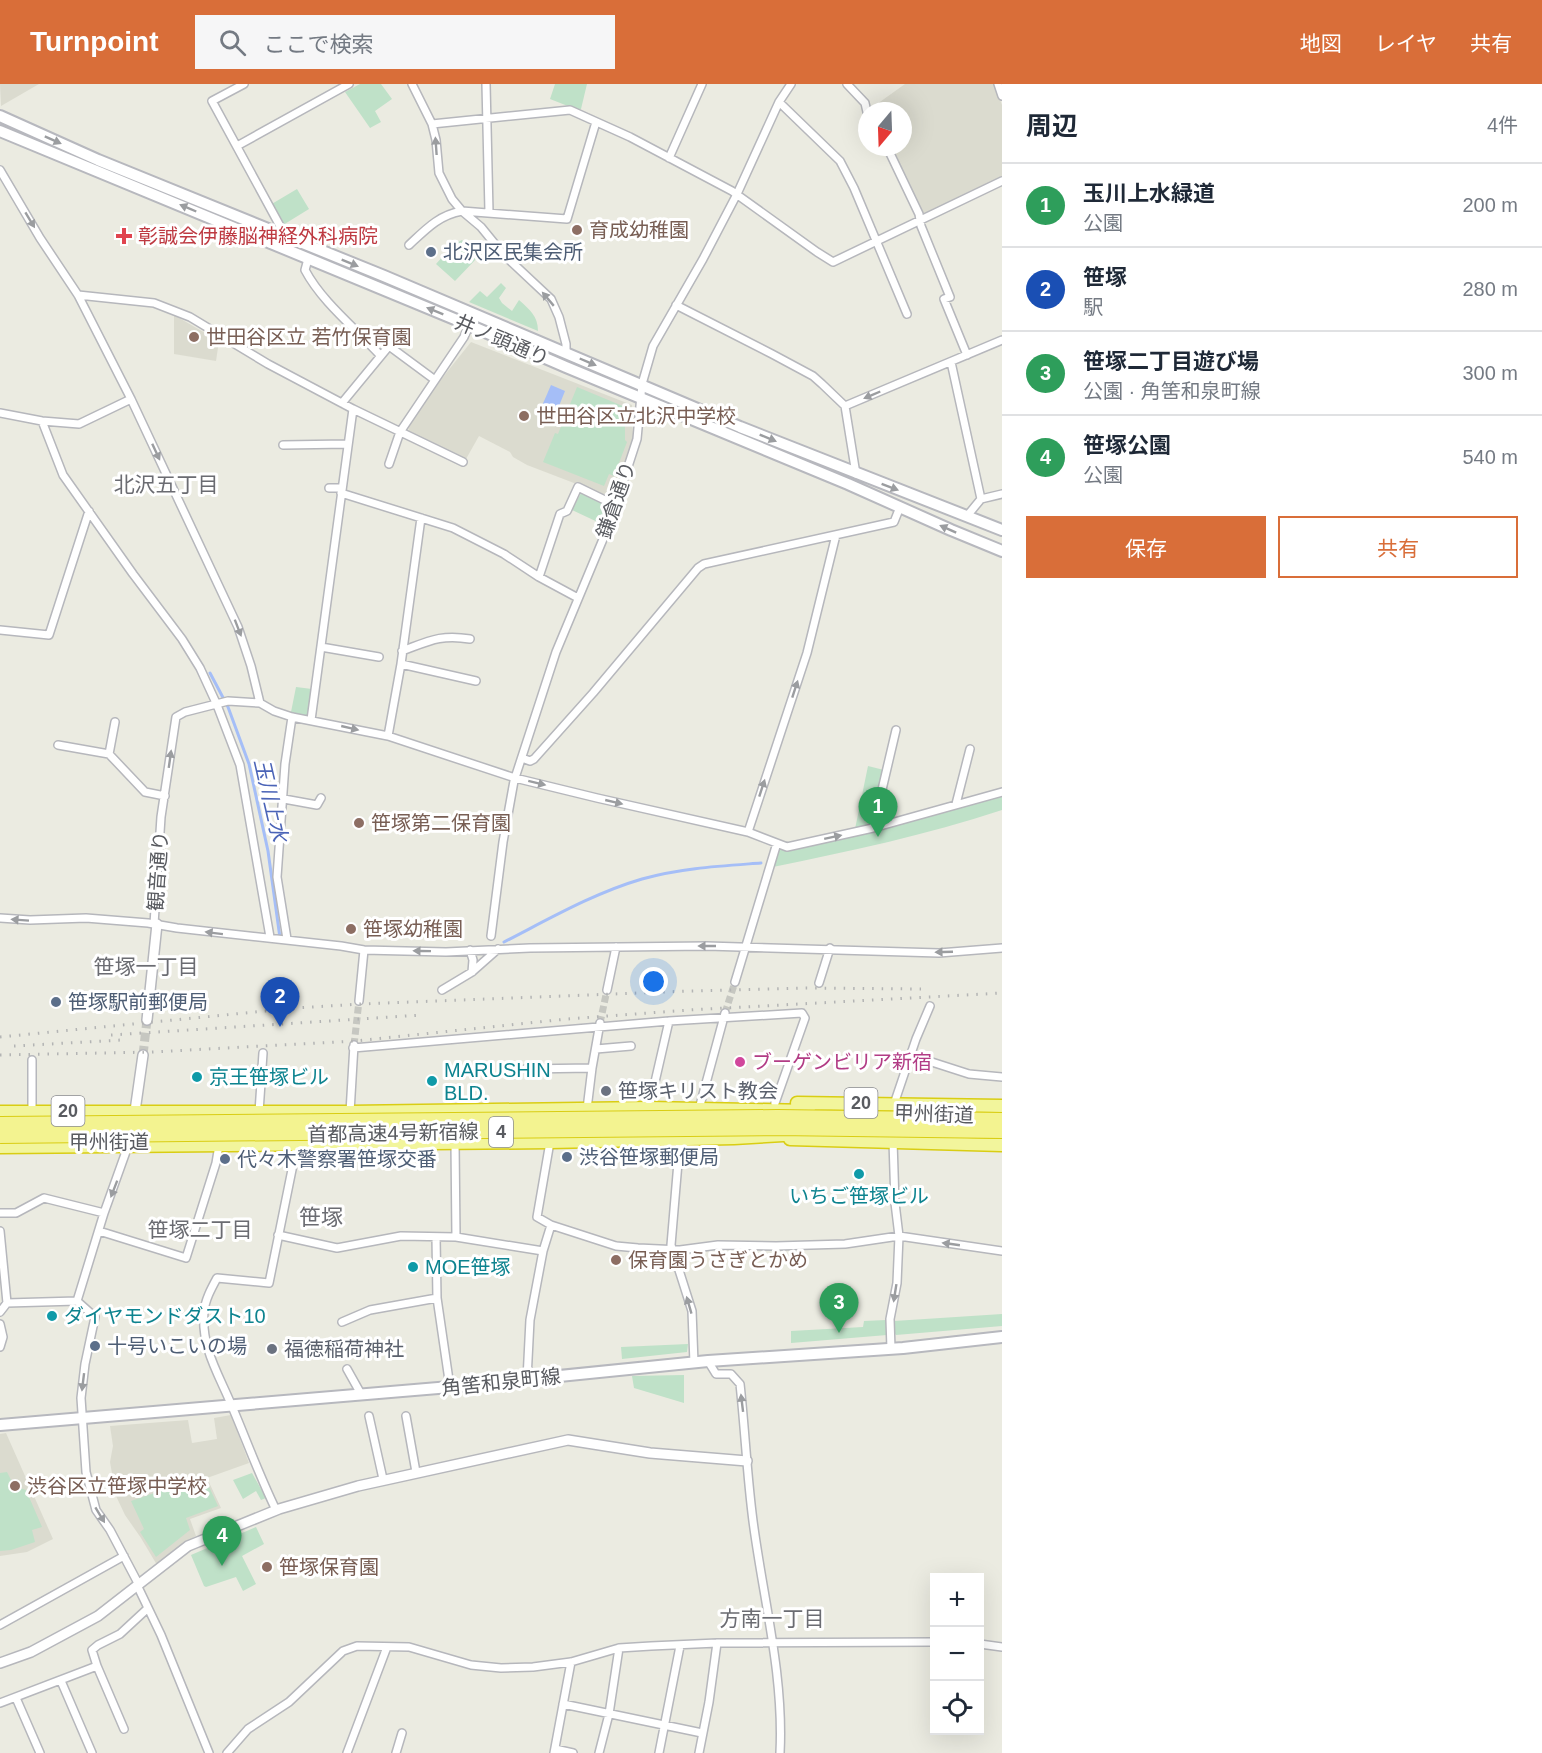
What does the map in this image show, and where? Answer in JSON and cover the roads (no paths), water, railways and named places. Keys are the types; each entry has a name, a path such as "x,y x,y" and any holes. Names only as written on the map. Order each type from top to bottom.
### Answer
{"highway":[{"name":"20","path":"721,1109 774,1103 1002,1106"},
{"name":"甲州街道","path":"0,1119 135,1113 649,1108 1002,1116"},
{"name":"20","path":"0,1112 135,1113"},
{"name":"首都高速4号新宿線","path":"0,1124 777,1117 1002,1120"},
{"name":"首都高速4号新宿線","path":"0,1136 777,1128 1002,1133"},
{"name":"甲州街道","path":"0,1142 297,1145 734,1138 826,1132 1002,1133"},
{"path":"734,1138 1002,1145"},
{"name":"20","path":"0,1148 129,1144"}],"main road":[{"name":"井ノ頭通り","path":"0,116 98,160 856,474 1002,530"},
{"name":"井ノ頭通り","path":"0,131 470,325 1002,551"},
{"name":"角筈和泉町線","path":"0,1425 450,1387 708,1361 891,1348 1002,1337"}],"street":[{"path":"244,84 212,101 280,226 278,233"},
{"path":"237,146 350,84"},
{"path":"412,84 432,124 439,173 452,199 481,227 502,254 551,299 559,317 566,353"},
{"path":"486,84 489,212"},
{"path":"669,158 702,84"},
{"name":"鎌倉通り","path":"491,936 503,842 515,778 556,652 606,532 637,439 642,384 653,346 703,259 737,194 779,102 791,84"},
{"path":"848,84 864,102"},
{"path":"998,84 1002,96"},
{"path":"779,102 840,161 854,188 907,314"},
{"path":"432,124 570,110 737,194 833,262 1002,181"},
{"path":"409,245 430,224 450,213 462,211 567,219 596,122"},
{"path":"891,156 919,214 921,226 950,297 944,299 967,355"},
{"path":"0,170 32,225 78,295 132,399 238,627 260,703"},
{"path":"308,259 305,270 308,275 326,298 380,355"},
{"path":"78,295 154,303 190,317 268,364 464,462"},
{"path":"676,305 813,376 844,406 856,474"},
{"path":"389,464 400,432 470,325"},
{"path":"844,406 1002,340"},
{"path":"342,403 389,346 435,380"},
{"path":"951,362 981,499"},
{"path":"0,413 42,422 79,424 132,399"},
{"path":"311,720 353,408"},
{"path":"42,422 63,475 182,639 222,703 240,765 271,937"},
{"path":"283,445 347,444"},
{"path":"539,577 560,514 567,511 578,487 615,505"},
{"path":"329,488 453,528 479,540 539,577 578,597"},
{"path":"968,516 981,499 1002,494"},
{"path":"522,758 530,761 534,759 600,685 698,568 704,564 894,522 900,507"},
{"path":"0,630 49,635 89,511"},
{"path":"388,736 421,518"},
{"path":"748,832 807,653 836,535"},
{"path":"402,651 433,639 452,636 470,639"},
{"path":"321,647 379,657"},
{"path":"400,664 476,681"},
{"path":"222,703 260,703 292,717 388,736 515,778 748,832 787,847 873,828 1002,792"},
{"name":"観音通り","path":"155,924 161,817 176,717 185,712 222,703"},
{"path":"286,939 277,877 285,764 292,717"},
{"path":"109,754 115,722"},
{"path":"873,828 896,730"},
{"path":"57,745 109,754 145,792 165,796"},
{"path":"956,804 970,749"},
{"path":"284,799 317,806 321,798"},
{"path":"735,982 777,843"},
{"path":"0,918 30,920 86,918 155,924 364,950 746,946 939,953 1002,948"},
{"path":"147,1020 155,924"},
{"path":"607,990 616,947"},
{"path":"819,983 830,948"},
{"path":"442,990 472,972 498,949"},
{"path":"359,1001 364,950"},
{"path":"470,950 472,972"},
{"path":"894,1104 910,1055 930,1006"},
{"path":"350,1112 353,1047 600,1025 802,1013 805,1018 774,1103"},
{"path":"699,1109 725,1016"},
{"path":"649,1108 669,1022"},
{"path":"587,1109 600,1025"},
{"path":"596,1049 631,1046"},
{"path":"259,1112 262,1053"},
{"path":"78,1301 104,1213 129,1144 143,1055"},
{"path":"910,1055 969,1074 1002,1077"},
{"path":"32,1060 32,1112"},
{"path":"525,1070 592,1068"},
{"path":"680,1139 671,1245 692,1311 694,1363"},
{"path":"891,1348 890,1319 897,1283 899,1236 895,1203 893,1141"},
{"path":"550,1142 537,1217 551,1225 616,1246 672,1250 718,1245 845,1244 899,1236 1002,1251"},
{"path":"455,1143 456,1237"},
{"path":"99,1231 186,1258 213,1174 219,1145"},
{"path":"276,1510 212,1365 206,1346 204,1312 207,1297 217,1278 269,1283 297,1145"},
{"path":"0,1214 16,1213 44,1198 104,1213"},
{"path":"527,1379 530,1320 543,1251 551,1225"},
{"path":"0,1231 7,1303 0,1312"},
{"path":"278,1235 337,1248 401,1236 456,1237 543,1251"},
{"path":"436,1237 437,1298 450,1387"},
{"path":"342,1322 370,1310 437,1298"},
{"path":"7,1303 78,1301 95,1317 85,1364 81,1418 86,1472 96,1510 124,1556 161,1635 209,1753"},
{"path":"0,1324 3,1337 0,1347"},
{"path":"708,1361 716,1374 731,1374 740,1384 753,1522 773,1643 781,1725 780,1753"},
{"path":"347,1370 361,1394"},
{"path":"369,1416 382,1479"},
{"path":"406,1416 416,1472"},
{"path":"0,1663 31,1652 98,1616 188,1546 276,1510 382,1479 518,1453 568,1440 650,1453 747,1461"},
{"path":"0,1625 124,1556"},
{"path":"124,1729 92,1650 120,1634 147,1609"},
{"path":"227,1753 248,1729 288,1702 343,1651 357,1646 409,1647 487,1668 533,1668 571,1662 619,1648 717,1643 930,1642"},
{"path":"699,1753 717,1643"},
{"path":"984,1645 1002,1647"},
{"path":"659,1753 680,1646"},
{"path":"347,1753 387,1647"},
{"path":"599,1753 609,1714 619,1648"},
{"path":"571,1662 554,1751 573,1753"},
{"path":"0,1703 97,1666"},
{"path":"61,1681 92,1753"},
{"path":"16,1698 40,1753"},
{"path":"563,1704 702,1733"},
{"path":"396,1753 402,1733"}],"water":[{"path":"551,385 565,391 553,421 538,415"}],"waterway":[{"name":"玉川上水","path":"210,673 228,707 249,764 268,851 280,938"},
{"name":"玉川上水","path":"504,942 589,899 642,879 686,870 761,863"}],"tunnel":[{"path":"725,1013 735,982"},
{"path":"600,1023 607,990"},
{"path":"354,1045 359,1001"},
{"path":"143,1055 147,1020"}],"railway":[{"path":"0,1037 296,1008 361,1004 689,991 806,988 921,989"},
{"path":"0,1055 152,1052 355,1041 567,1019 1002,993"},
{"path":"111,1035 422,1015"},
{"path":"14,1046 122,1040"}],"place":[{"name":"育成幼稚園","path":"577,230"},
{"name":"彰誠会伊藤脳神経外科病院","path":"124,236"},
{"name":"北沢区民集会所","path":"431,252"},
{"name":"世田谷区立 若竹保育園","path":"194,337"},
{"name":"世田谷区立北沢中学校","path":"524,416"},
{"name":"笹塚第二保育園","path":"359,823"},
{"name":"玉川上水緑道","path":"878,837"},
{"name":"笹塚幼稚園","path":"351,929"},
{"name":"笹塚駅前郵便局","path":"56,1002"},
{"name":"笹塚","path":"280,1027"},
{"name":"ブーゲンビリア新宿","path":"740,1062"},
{"name":"京王笹塚ビル","path":"197,1077"},
{"name":"MARUSHIN BLD.","path":"432,1081"},
{"name":"笹塚キリスト教会","path":"606,1091"},
{"name":"渋谷笹塚郵便局","path":"567,1157"},
{"name":"代々木警察署笹塚交番","path":"225,1159"},
{"name":"いちご笹塚ビル","path":"859,1174"},
{"name":"保育園うさぎとかめ","path":"616,1260"},
{"name":"MOE笹塚","path":"413,1267"},
{"name":"ダイヤモンドダスト10","path":"52,1316"},
{"name":"笹塚二丁目遊び場","path":"839,1333"},
{"name":"十号いこいの場","path":"95,1346"},
{"name":"福徳稲荷神社","path":"272,1349"},
{"name":"渋谷区立笹塚中学校","path":"15,1486"},
{"name":"笹塚公園","path":"222,1566"},
{"name":"笹塚保育園","path":"267,1567"}],"district":[{"name":"北沢五丁目","path":"166,484"},
{"name":"笹塚一丁目","path":"146,966"},
{"name":"笹塚","path":"321,1217"},
{"name":"笹塚二丁目","path":"200,1229"},
{"name":"方南一丁目","path":"772,1618"}]}
